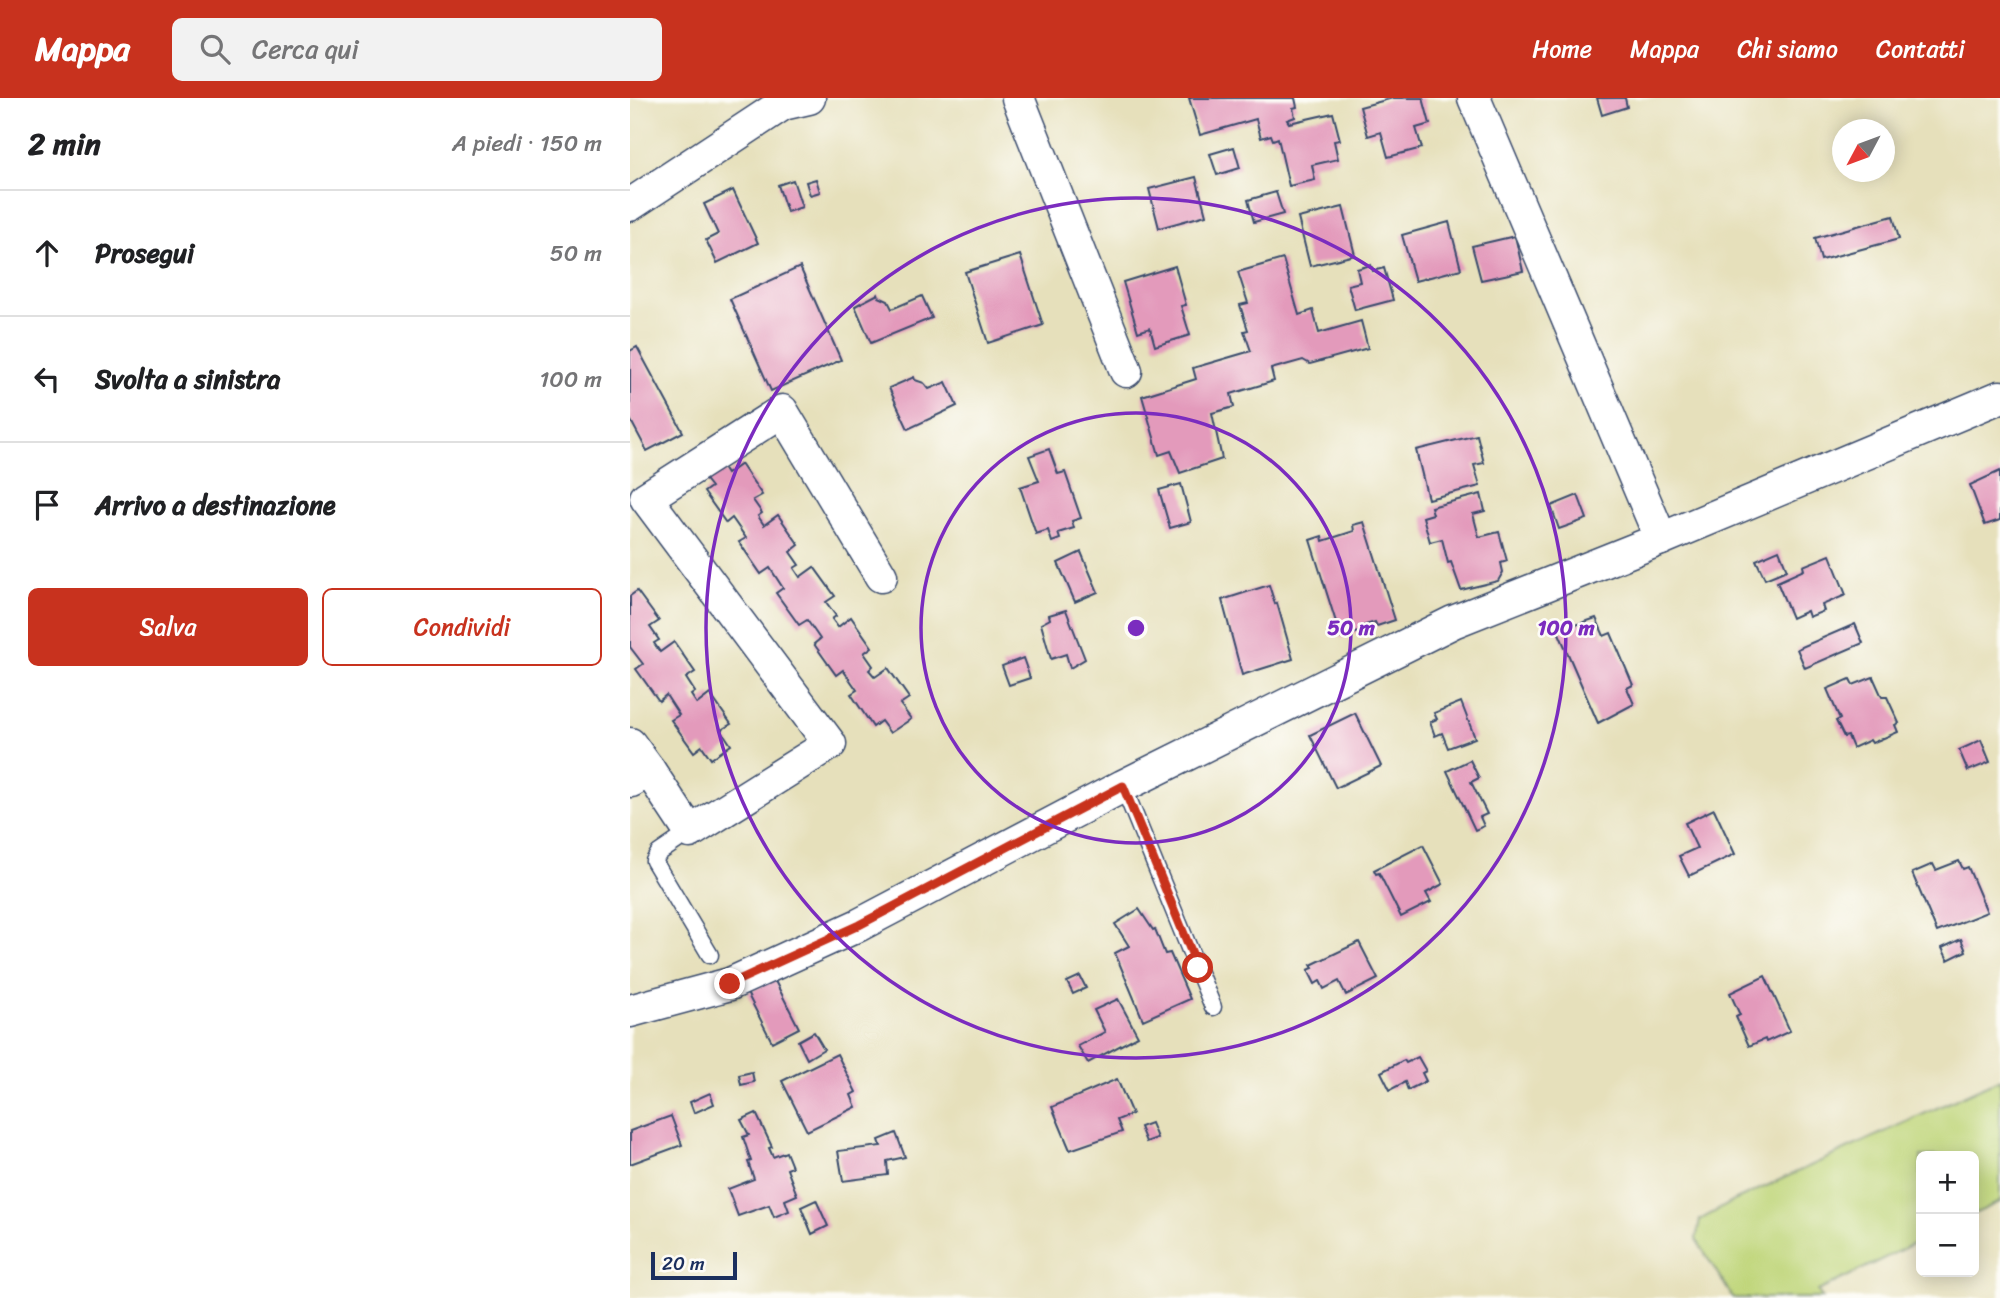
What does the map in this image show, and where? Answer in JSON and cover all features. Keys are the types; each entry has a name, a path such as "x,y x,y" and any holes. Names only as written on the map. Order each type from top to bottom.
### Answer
{"street":[{"path":"1018,98 1125,371"},
{"path":"1474,98 1661,539"},
{"path":"630,205 790,100"},
{"path":"630,1011 730,984 859,925 1123,786 1453,622 1661,539 2000,397"},
{"path":"630,744 639,776 690,832 830,744 638,487 782,411 881,576"}],"lane":[{"path":"1123,786 1213,1007"},
{"path":"690,832 659,853 653,861 710,955"}],"green space":[{"path":"2000,1079 2000,1202 1979,1212 1979,1151 1916,1151 1916,1242 1818,1291 1822,1298 1733,1298 1696,1239 1700,1220 1736,1200"}],"building":[{"path":"1189,98 1295,98 1295,117 1287,120 1289,123 1333,113 1340,140 1334,141 1338,159 1312,165 1315,180 1289,186 1278,138 1273,140 1271,135 1261,138 1256,119 1200,135"},
{"path":"1393,98 1423,98 1430,124 1416,128 1422,148 1388,157 1381,132 1368,136 1360,107"},
{"path":"1597,98 1625,98 1627,107 1602,115"},
{"path":"1234,147 1240,168 1217,175 1210,154"},
{"path":"1196,177 1206,215 1159,228 1149,189"},
{"path":"816,179 820,192 810,195 806,182"},
{"path":"793,180 802,207 787,212 778,185"},
{"path":"733,190 758,243 717,263 706,240 718,234 704,204"},
{"path":"1276,192 1283,214 1254,222 1248,200"},
{"path":"1343,207 1355,255 1310,266 1298,218"},
{"path":"1893,216 1899,239 1821,260 1815,238"},
{"path":"1449,222 1461,269 1415,281 1402,235"},
{"path":"1515,236 1523,271 1481,280 1472,246"},
{"path":"1020,255 1043,325 988,343 965,272"},
{"path":"1283,259 1299,315 1313,310 1319,333 1361,321 1368,348 1310,364 1303,360 1271,369 1274,381 1231,394 1234,407 1212,413 1222,459 1180,473 1171,451 1159,455 1142,396 1196,379 1193,368 1251,351 1244,331 1248,330 1240,305 1248,303 1238,272"},
{"path":"1371,265 1373,271 1384,268 1393,300 1355,310 1348,285 1360,282 1357,269"},
{"path":"1175,266 1186,305 1181,306 1190,335 1155,346 1150,328 1138,332 1123,282"},
{"path":"800,267 841,360 771,391 730,299"},
{"path":"878,294 888,301 892,309 922,296 932,318 871,343 855,306"},
{"path":"637,347 683,432 647,451 630,419 630,351"},
{"path":"914,377 929,389 946,382 957,406 908,429 889,388"},
{"path":"1477,435 1484,463 1474,465 1480,486 1428,499 1416,450"},
{"path":"1049,449 1058,474 1065,472 1081,518 1072,521 1074,528 1058,533 1060,539 1052,542 1048,530 1036,534 1020,487 1039,481 1029,456"},
{"path":"741,464 762,495 753,500 762,513 758,516 764,525 778,515 799,545 790,552 799,565 794,568 800,577 814,567 835,596 826,602 836,616 832,619 838,627 851,617 872,647 864,653 873,666 869,670 875,677 888,668 909,698 900,704 911,719 890,733 881,721 873,727 851,694 857,690 843,670 836,675 814,644 820,639 807,620 799,625 776,593 783,588 770,568 761,574 739,542 746,538 732,518 726,523 704,492 711,487 703,477 721,465 727,474"},
{"path":"2000,471 2000,520 1985,525 1970,485"},
{"path":"1181,484 1191,522 1170,528 1159,490"},
{"path":"1481,494 1485,511 1473,514 1479,537 1499,532 1507,561 1501,563 1503,572 1498,581 1461,590 1451,562 1448,563 1442,539 1430,542 1423,517 1433,514 1431,507"},
{"path":"1578,495 1587,519 1559,529 1551,506"},
{"path":"1364,522 1395,620 1377,626 1375,622 1363,626 1364,630 1341,638 1310,540 1322,536 1323,541 1354,531 1353,525"},
{"path":"1779,550 1787,570 1765,579 1756,560"},
{"path":"1081,552 1098,592 1075,602 1058,563"},
{"path":"1830,555 1846,595 1822,605 1824,611 1809,617 1807,611 1792,618 1777,582 1804,570 1803,566"},
{"path":"1269,585 1293,659 1242,675 1222,600"},
{"path":"637,591 659,621 650,627 659,640 654,643 660,652 674,642 695,672 686,678 695,692 691,695 697,704 710,694 731,724 721,730 731,745 711,759 702,746 694,752 671,720 679,715 666,695 659,701 636,669 643,664 630,647 630,596"},
{"path":"1066,610 1085,659 1070,668 1066,654 1051,659 1041,624 1050,619 1049,615"},
{"path":"1596,618 1604,636 1611,633 1633,685 1627,688 1634,704 1598,723 1558,631"},
{"path":"1855,624 1863,643 1805,668 1797,649"},
{"path":"1023,658 1030,678 1009,685 1002,666"},
{"path":"1873,677 1882,697 1887,697 1899,723 1895,725 1898,732 1853,748 1848,736 1844,737 1836,721 1840,719 1827,689 1850,679 1853,685"},
{"path":"1461,702 1475,738 1448,748 1442,733 1435,736 1430,722 1437,719 1434,713"},
{"path":"1355,713 1381,766 1336,788 1310,735"},
{"path":"1981,740 1990,762 1968,771 1959,750"},
{"path":"1470,760 1479,778 1471,782 1487,814 1480,817 1484,826 1475,830 1447,771"},
{"path":"1714,809 1735,854 1689,876 1679,856 1697,848 1685,823"},
{"path":"1423,845 1443,884 1426,893 1431,902 1401,917 1379,873 1376,874 1374,870"},
{"path":"1959,861 1963,869 1968,867 1987,912 1937,932 1912,873 1933,864 1936,870"},
{"path":"1139,909 1153,930 1155,929 1165,954 1170,953 1190,999 1143,1020 1115,953 1129,946 1115,924"},
{"path":"1961,939 1966,951 1948,960 1942,948"},
{"path":"1359,942 1378,979 1346,995 1339,981 1324,989 1320,981 1315,984 1308,970 1313,968 1311,965"},
{"path":"1080,976 1086,988 1073,994 1067,982"},
{"path":"1765,976 1790,1031 1749,1046 1736,1017 1740,1015 1730,993"},
{"path":"774,979 799,1028 772,1042 747,993"},
{"path":"1118,999 1138,1036 1088,1063 1078,1046 1105,1032 1094,1010"},
{"path":"814,1032 824,1049 807,1059 798,1041"},
{"path":"837,1054 856,1092 851,1095 856,1107 807,1131 782,1081"},
{"path":"1418,1057 1426,1071 1422,1073 1426,1081 1408,1090 1405,1082 1390,1090 1381,1072 1404,1060 1406,1063"},
{"path":"752,1072 754,1082 741,1085 739,1075"},
{"path":"1117,1079 1132,1114 1117,1120 1122,1132 1070,1150 1052,1107"},
{"path":"710,1093 714,1104 694,1113 690,1102"},
{"path":"756,1113 772,1147 769,1148 773,1157 786,1152 792,1167 787,1169 797,1195 785,1200 789,1211 774,1217 769,1205 738,1216 728,1189 754,1179 743,1137 749,1135 741,1120"},
{"path":"671,1116 682,1145 630,1164 630,1131"},
{"path":"1151,1123 1157,1138 1146,1142 1140,1127"},
{"path":"896,1133 905,1157 887,1161 888,1175 843,1181 838,1151 881,1146 879,1140"},
{"path":"816,1200 828,1226 812,1234 801,1207"}],"route":[{"path":"730,984 859,925 1123,786 1198,968"}]}
